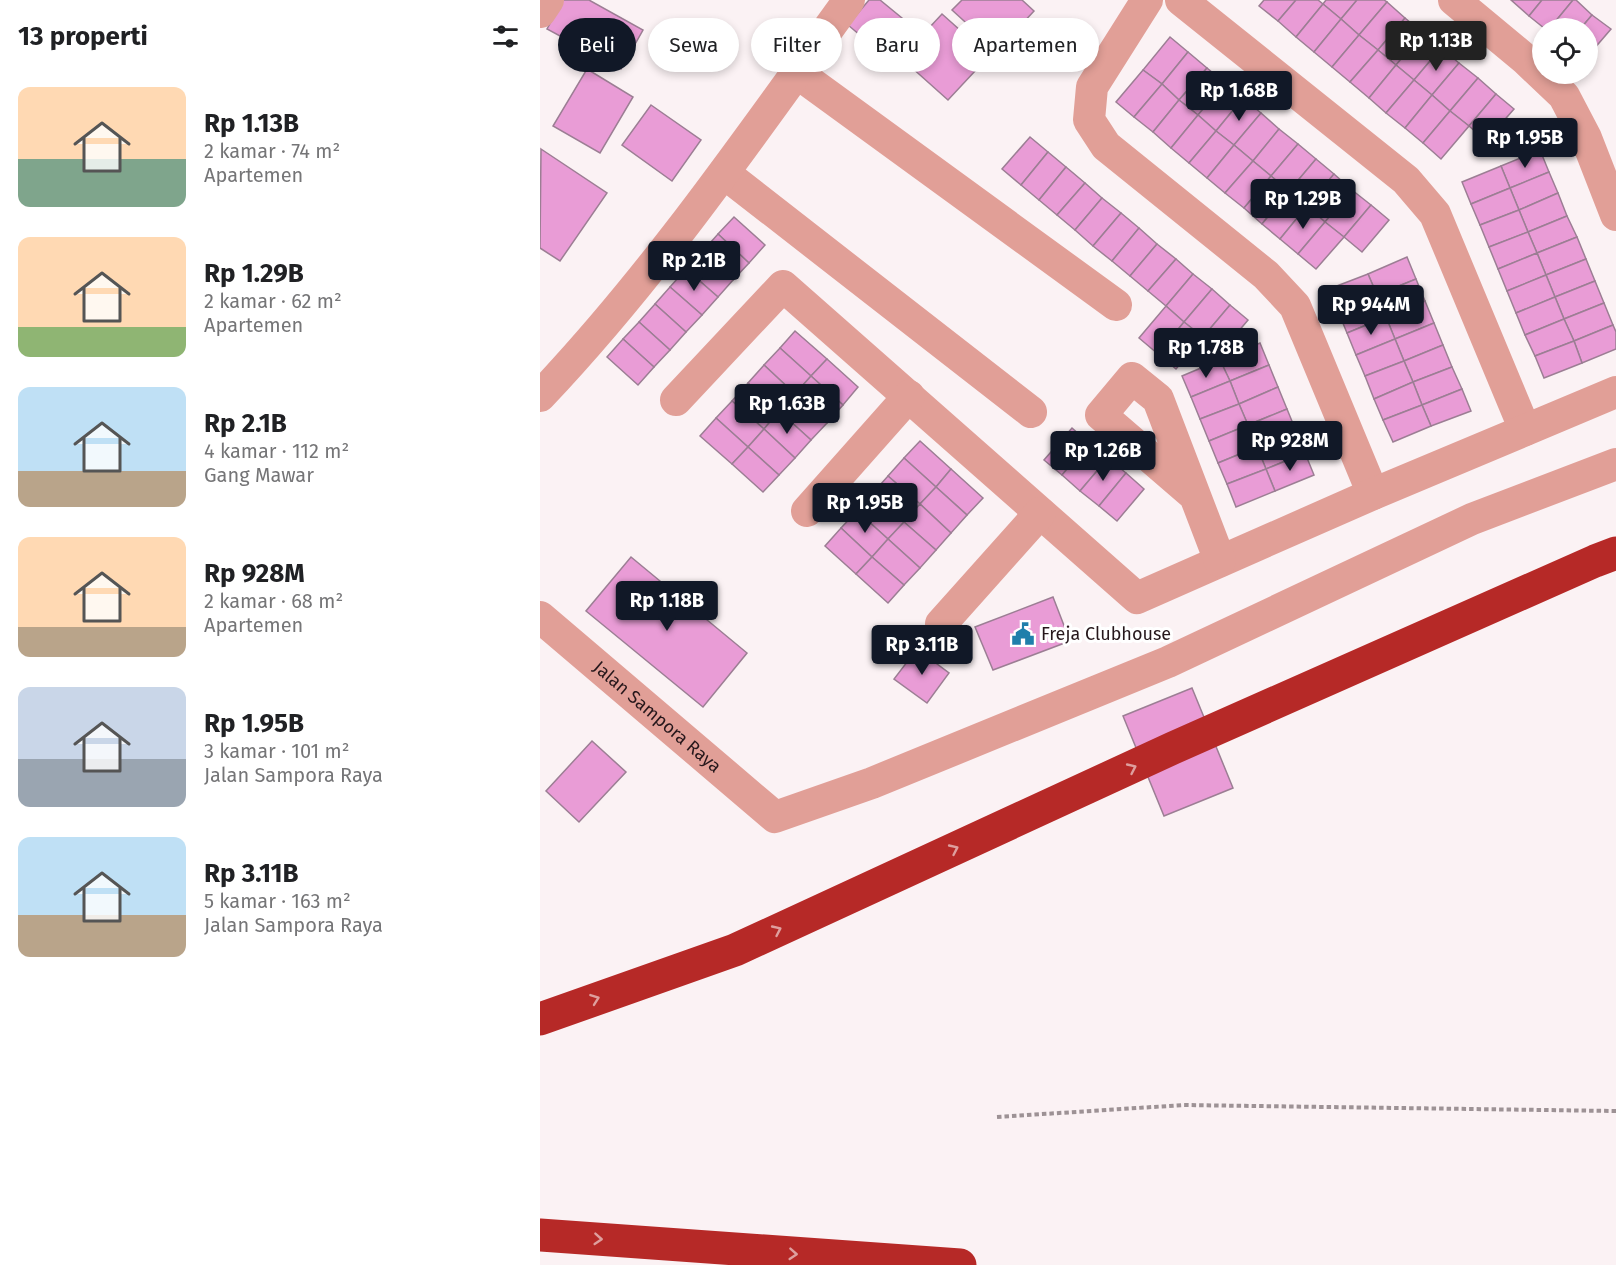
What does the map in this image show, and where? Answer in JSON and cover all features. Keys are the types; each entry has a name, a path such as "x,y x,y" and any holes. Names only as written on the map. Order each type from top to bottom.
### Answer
{"highway":[{"path":"540,1019 735,950 1184,744 1616,553"},
{"path":"540,1235 960,1265"}],"street":[{"path":"540,12 548,0"},
{"path":"836,18 849,0"},
{"path":"1147,0 1092,87 1089,120 1106,146 1266,275 1295,306 1373,494"},
{"path":"1181,0 1406,180 1435,214 1525,430"},
{"path":"1454,0 1525,59 1564,96 1586,138 1616,215"},
{"path":"540,396 590,344 724,173 796,72 1116,305"},
{"path":"724,173 1031,412"},
{"path":"676,400 783,286 1137,598 1373,494 1616,392"},
{"path":"807,511 909,396"},
{"name":"Jalan Sampora Raya","path":"540,616 774,817 872,783 1168,662 1472,519 1616,464"},
{"path":"1195,496 1220,561"},
{"path":"941,624 1040,513"}],"path":[{"path":"997,1117 1184,1105 1616,1111"}],"building":[{"path":"563,0 589,0 621,18 558,18 558,35 547,29"},
{"path":"869,0 880,0 902,18 854,18 854,30 848,25"},
{"path":"962,0 1022,0 1034,11 1028,18 961,18 952,10"},
{"path":"1264,0 1296,0 1278,21 1259,6"},
{"path":"1296,0 1318,0 1323,4 1296,37 1278,21"},
{"path":"1326,0 1357,0 1341,19 1323,4"},
{"path":"1357,0 1387,2 1359,35 1341,19"},
{"path":"1511,0 1542,0 1529,16"},
{"path":"1542,0 1573,0 1558,18 1532,18 1529,16"},
{"path":"1573,0 1576,0 1592,15 1589,18 1558,18"},
{"path":"1387,2 1405,18 1378,50 1359,35"},
{"path":"1323,4 1341,19 1314,52 1296,37"},
{"path":"942,14 952,23 952,72 974,72 948,100 917,72 940,72 938,18"},
{"path":"1405,18 1423,33 1396,65 1378,50"},
{"path":"1341,19 1359,35 1332,67 1314,52"},
{"path":"1598,19 1611,29 1598,44"},
{"path":"636,26 643,30 636,42"},
{"path":"1423,33 1441,48 1414,80 1396,65"},
{"path":"1359,35 1378,50 1350,82 1332,67"},
{"path":"1170,37 1188,52 1162,84 1143,70"},
{"path":"1441,48 1459,63 1432,95 1414,80"},
{"path":"1378,50 1396,65 1369,98 1350,82"},
{"path":"1188,52 1207,68 1179,100 1162,84"},
{"path":"1459,63 1478,78 1450,111 1432,95"},
{"path":"1396,65 1414,80 1386,113 1369,98"},
{"path":"1207,68 1225,83 1198,115 1179,100"},
{"path":"1143,70 1162,84 1134,117 1116,102"},
{"path":"585,72 592,72 633,97 600,153 553,126"},
{"path":"1478,78 1496,94 1469,126 1450,111"},
{"path":"1414,80 1432,95 1405,128 1386,113"},
{"path":"1225,83 1243,98 1216,131 1198,115"},
{"path":"1162,84 1179,100 1153,132 1134,117"},
{"path":"1496,94 1514,109 1486,141 1469,126"},
{"path":"1432,95 1450,111 1423,143 1405,128"},
{"path":"1243,98 1261,113 1234,145 1216,131"},
{"path":"1179,100 1198,115 1171,148 1153,132"},
{"path":"651,105 701,140 672,181 622,145"},
{"path":"1450,111 1469,126 1441,159 1423,143"},
{"path":"1261,113 1279,129 1253,161 1234,145"},
{"path":"1198,115 1216,131 1189,163 1171,148"},
{"path":"1279,129 1298,144 1271,176 1253,161"},
{"path":"1216,131 1234,145 1207,178 1189,163"},
{"path":"1030,137 1048,152 1021,185 1002,169"},
{"path":"1298,144 1316,159 1289,191 1271,176"},
{"path":"1234,145 1253,161 1225,193 1207,178"},
{"path":"541,149 607,193 560,261 540,248"},
{"path":"1540,150 1549,172 1510,188 1501,166"},
{"path":"1048,152 1066,167 1039,200 1021,185"},
{"path":"1316,159 1334,174 1307,206 1289,191"},
{"path":"1253,161 1271,176 1244,208 1225,193"},
{"path":"1501,166 1510,188 1471,204 1462,182"},
{"path":"1066,167 1085,183 1057,215 1039,200"},
{"path":"1549,172 1558,193 1519,210 1510,188"},
{"path":"1334,174 1352,190 1325,222 1307,206"},
{"path":"1271,176 1289,191 1262,224 1244,208"},
{"path":"1085,183 1102,198 1075,230 1057,215"},
{"path":"1510,188 1519,210 1480,225 1471,204"},
{"path":"1352,190 1371,205 1344,237 1325,222"},
{"path":"1289,191 1307,206 1280,239 1262,224"},
{"path":"1558,193 1567,216 1528,232 1519,210"},
{"path":"1102,198 1121,213 1093,246 1075,230"},
{"path":"1371,205 1389,220 1362,252 1344,237"},
{"path":"1307,206 1325,222 1298,254 1280,239"},
{"path":"1519,210 1528,232 1489,247 1480,225"},
{"path":"1121,213 1139,228 1112,261 1093,246"},
{"path":"1567,216 1577,237 1537,253 1528,232"},
{"path":"734,217 765,245 749,263 718,234"},
{"path":"1325,222 1344,237 1316,269 1298,254"},
{"path":"1139,228 1157,244 1130,276 1112,261"},
{"path":"1528,232 1537,253 1498,269 1489,247"},
{"path":"718,234 749,263 733,280 702,252"},
{"path":"1577,237 1586,259 1546,275 1537,253"},
{"path":"1157,244 1176,259 1148,291 1130,276"},
{"path":"702,252 733,280 718,297 686,269"},
{"path":"1537,253 1546,275 1507,291 1498,269"},
{"path":"1407,257 1416,279 1377,295 1368,274"},
{"path":"1176,259 1193,274 1166,306 1148,291"},
{"path":"1586,259 1595,281 1555,297 1546,275"},
{"path":"686,269 718,297 702,315 670,287"},
{"path":"1193,274 1212,289 1184,322 1166,306"},
{"path":"1368,274 1377,295 1338,311 1329,289"},
{"path":"1546,275 1555,297 1516,313 1507,291"},
{"path":"1416,279 1425,301 1386,317 1377,295"},
{"path":"1595,281 1604,303 1564,319 1555,297"},
{"path":"670,287 702,315 686,332 655,304"},
{"path":"1212,289 1230,305 1203,337 1184,322"},
{"path":"1377,295 1386,317 1347,333 1338,311"},
{"path":"1555,297 1564,319 1525,335 1516,313"},
{"path":"1425,301 1434,323 1395,339 1386,317"},
{"path":"1604,303 1613,325 1574,341 1564,319"},
{"path":"655,304 686,332 670,350 639,322"},
{"path":"1230,305 1248,320 1221,352 1203,337"},
{"path":"1166,306 1184,322 1158,354 1139,338"},
{"path":"1386,317 1395,339 1356,355 1347,333"},
{"path":"1564,319 1574,341 1535,356 1525,335"},
{"path":"639,322 670,350 654,367 623,339"},
{"path":"1184,322 1203,337 1176,369 1158,354"},
{"path":"1434,323 1443,345 1404,361 1395,339"},
{"path":"1613,325 1616,332 1616,349 1582,363 1574,341"},
{"path":"795,331 827,359 811,376 780,348"},
{"path":"623,339 654,367 638,385 607,357"},
{"path":"1395,339 1404,361 1365,376 1356,355"},
{"path":"1574,341 1582,363 1544,378 1535,356"},
{"path":"1260,343 1269,365 1230,381 1220,360"},
{"path":"1443,345 1452,367 1413,382 1404,361"},
{"path":"780,348 811,376 795,394 764,365"},
{"path":"827,359 858,387 843,405 811,376"},
{"path":"1220,360 1230,381 1191,397 1182,376"},
{"path":"1404,361 1413,382 1374,399 1365,376"},
{"path":"764,365 795,394 779,411 748,383"},
{"path":"1269,365 1278,387 1239,404 1230,381"},
{"path":"1452,367 1462,389 1422,405 1413,382"},
{"path":"811,376 843,405 827,423 795,394"},
{"path":"1230,381 1239,404 1200,419 1191,397"},
{"path":"1413,382 1422,405 1383,420 1374,399"},
{"path":"748,383 779,411 764,429 732,401"},
{"path":"1278,387 1287,409 1248,425 1239,404"},
{"path":"1462,389 1471,411 1431,426 1422,405"},
{"path":"795,394 827,423 811,440 779,411"},
{"path":"732,401 764,429 748,447 716,418"},
{"path":"1239,404 1248,425 1209,441 1200,419"},
{"path":"1422,405 1431,426 1393,442 1383,420"},
{"path":"1287,409 1296,431 1257,447 1248,425"},
{"path":"779,411 811,440 795,458 764,429"},
{"path":"716,418 748,447 732,464 700,436"},
{"path":"1248,425 1257,447 1218,463 1209,441"},
{"path":"1072,428 1089,443 1062,475 1044,460"},
{"path":"764,429 795,458 779,475 748,447"},
{"path":"1296,431 1305,453 1266,469 1257,447"},
{"path":"920,441 951,469 936,487 904,458"},
{"path":"1089,443 1108,458 1080,491 1062,475"},
{"path":"748,447 779,475 763,492 732,464"},
{"path":"1257,447 1266,469 1227,484 1218,463"},
{"path":"1305,453 1314,475 1275,491 1266,469"},
{"path":"904,458 936,487 920,504 888,476"},
{"path":"1108,458 1126,473 1099,506 1080,491"},
{"path":"951,469 983,498 967,515 936,487"},
{"path":"1266,469 1275,491 1236,507 1227,484"},
{"path":"1126,473 1144,489 1117,521 1099,506"},
{"path":"888,476 920,504 904,522 872,494"},
{"path":"936,487 967,515 951,533 920,504"},
{"path":"872,494 904,522 888,539 857,511"},
{"path":"920,504 951,533 936,550 904,522"},
{"path":"857,511 888,539 872,557 841,528"},
{"path":"904,522 936,550 920,568 888,539"},
{"path":"841,528 872,557 856,574 825,546"},
{"path":"888,539 920,568 904,585 872,557"},
{"path":"631,557 747,653 703,707 586,611"},
{"path":"872,557 904,585 888,603 856,574"},
{"name":"Freja Clubhouse","path":"1053,597 1070,641 993,670 975,627"},
{"path":"917,649 949,673 927,703 894,679"},
{"path":"1192,688 1233,788 1164,816 1123,716"},
{"path":"592,741 626,772 579,822 546,791"}],"place":[{"name":"Freja Clubhouse","path":"1023,634"}]}
